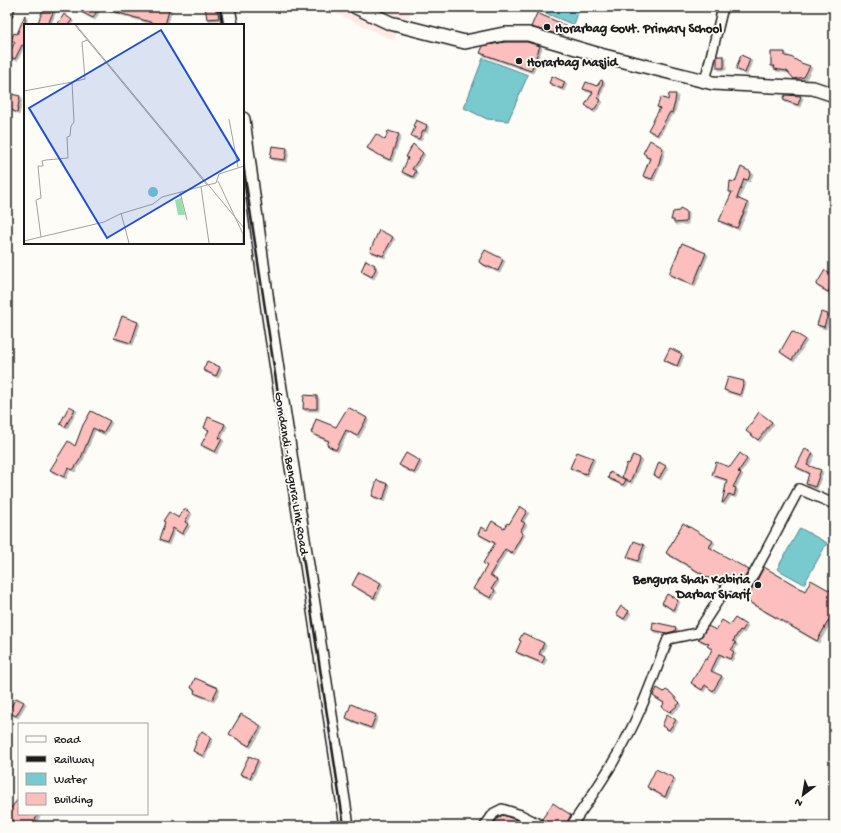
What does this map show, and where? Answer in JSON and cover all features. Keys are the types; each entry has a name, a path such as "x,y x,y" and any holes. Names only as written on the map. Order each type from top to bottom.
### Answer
{"main road":[{"path":"228,7 231,24"},
{"path":"364,9 390,23 465,42 504,34 528,34 600,55 713,82 813,88 834,95"},
{"name":"Gomdandi - Bengura Link Road","path":"244,127 269,317 347,826"}],"street":[{"path":"7,15 10,7"},
{"path":"705,80 723,7"},
{"path":"571,826 599,786 627,736 641,708 668,640 697,634 728,585 744,592 799,489 834,504"},
{"path":"486,826 494,814 502,809 521,815 544,826"}],"shaded area":[{"path":"314,7 349,7 399,28 393,40 340,15"},
{"path":"377,7 413,7 406,21"}],"water":[{"path":"544,7 580,7 574,25 543,12"},
{"path":"483,58 528,75 508,121 487,119 464,108"},
{"path":"800,528 827,543 804,584 777,569"}],"building":[{"path":"44,7 55,7 48,24 37,24"},
{"path":"72,7 99,7 93,18"},
{"path":"107,7 170,7 165,24 157,24 106,9"},
{"path":"205,7 217,7 219,18 207,19"},
{"name":"Horarbag Govt. Primary School","path":"537,13 565,25 561,35 531,27"},
{"path":"64,14 72,20 69,24 58,24"},
{"path":"25,15 24,46 22,45 15,59 8,56 15,42 11,40 14,33 17,34"},
{"name":"Horarbag Masjid","path":"505,42 527,42 540,46 531,71 480,53 483,46"},
{"path":"771,52 785,52 785,56 791,57 810,66 804,77 794,79 787,71 774,69 775,66 771,66"},
{"path":"741,55 750,59 745,73 736,69"},
{"path":"717,56 724,56 724,68 717,68"},
{"path":"552,76 565,82 562,89 549,83"},
{"path":"601,80 603,81 598,98 601,100 593,111 585,105 593,92 583,89 586,82 597,86"},
{"path":"7,93 20,96 17,113 7,107"},
{"path":"669,94 676,94 672,113 670,112 657,135 648,130 660,108 657,107 661,97 668,100"},
{"path":"785,95 801,96 798,105 783,100"},
{"path":"416,120 427,125 425,131 423,130 419,139 411,136"},
{"path":"388,131 399,134 390,160 367,148 376,134 385,140"},
{"path":"650,140 663,148 659,163 652,179 643,176 650,158 646,157 643,153"},
{"path":"413,144 423,153 412,169 416,171 413,177 402,172 408,158 406,157"},
{"path":"272,146 287,148 285,160 270,158"},
{"path":"741,167 751,172 748,180 744,179 737,198 748,203 737,228 719,221 732,192 729,192 730,181 735,182"},
{"path":"680,208 686,211 686,222 674,223 674,220 671,220 673,212 679,211"},
{"path":"379,230 393,237 383,256 370,251"},
{"path":"682,243 706,253 693,285 669,274"},
{"path":"485,250 503,259 498,271 480,263 479,261"},
{"path":"366,260 375,265 374,267 376,268 372,277 361,271"},
{"path":"825,270 834,275 834,280 828,292 816,285"},
{"path":"821,312 828,314 824,327 817,325"},
{"path":"122,316 138,322 131,343 114,338"},
{"path":"792,331 805,339 792,360 780,352"},
{"path":"670,348 682,354 677,366 664,360"},
{"path":"207,361 220,367 216,376 203,370"},
{"path":"728,377 744,381 740,395 724,390"},
{"path":"304,395 317,396 317,409 303,409"},
{"path":"69,406 75,409 65,427 60,424"},
{"path":"348,407 367,418 357,436 346,430 336,450 327,445 329,441 311,433 316,419 336,427"},
{"path":"91,411 110,421 103,433 93,428 81,458 73,470 68,468 64,477 50,470 68,441 75,446 83,425"},
{"path":"759,412 772,422 758,440 746,431"},
{"path":"208,417 225,424 219,438 222,439 215,452 201,445 209,430 204,428"},
{"path":"805,449 813,453 807,465 821,470 815,487 806,484 809,473 796,467"},
{"path":"577,452 593,458 586,474 570,468"},
{"path":"406,453 420,461 414,473 399,465"},
{"path":"740,453 747,459 738,472 741,473 733,487 736,488 734,496 729,494 722,503 727,480 712,475 716,462 730,467"},
{"path":"633,455 640,458 630,482 622,477 627,463 629,464"},
{"path":"659,462 666,466 659,478 654,475"},
{"path":"610,472 626,480 623,485 608,478"},
{"path":"377,480 388,484 383,500 372,496"},
{"path":"520,506 527,511 521,521 525,523 520,531 523,533 512,553 505,549 490,575 497,580 492,588 495,590 491,598 473,589 487,566 483,563 495,543 478,534 481,527 487,530 492,521 504,528 507,523 509,524"},
{"path":"184,509 190,512 185,522 188,524 182,534 173,528 167,543 159,540 165,522 163,521 169,512 179,518"},
{"path":"683,523 713,541 709,547 749,570 741,584 728,579 721,585 666,553"},
{"path":"634,541 644,545 638,561 627,557"},
{"path":"764,567 805,591 811,580 834,593 834,611 817,641 742,598 749,595"},
{"path":"359,572 381,583 374,598 352,585"},
{"path":"667,594 678,600 673,610 662,603"},
{"path":"621,606 629,611 624,619 616,614"},
{"path":"735,618 746,625 742,631 740,630 733,641 736,643 731,650 734,652 730,659 719,654 711,671 722,676 713,691 705,685 702,690 691,683 705,659 707,660 712,649 707,646 709,644 698,639 702,636 708,626 716,630 722,620 730,625"},
{"path":"653,622 676,627 675,631 667,633 652,630"},
{"path":"523,633 544,643 539,654 545,657 542,663 516,652 521,641 519,640"},
{"path":"195,678 218,688 212,700 194,693 195,690 191,688"},
{"path":"657,688 664,692 666,690 671,693 680,703 670,712 662,707 664,703 653,696"},
{"path":"16,698 24,702 16,716 8,712"},
{"path":"351,704 376,715 371,728 346,718"},
{"path":"241,714 261,726 249,746 229,734"},
{"path":"667,714 676,720 669,730 662,726"},
{"path":"202,731 211,737 203,756 193,751 195,742"},
{"path":"249,756 258,760 250,778 240,774"},
{"path":"656,769 674,778 665,797 647,787"},
{"path":"18,799 18,815 38,815 32,826 26,823 24,826 18,826 7,818 8,808 11,808"},
{"path":"553,803 571,815 565,826 549,826 548,822 542,819"},
{"path":"503,815 530,826 492,826 498,818"}],"railway":[{"path":"220,7 222,24"},
{"path":"244,171 344,826"}],"place":[{"name":"Horarbag Govt. Primary School","path":"547,27"},
{"name":"Horarbag Masjid","path":"519,61"},
{"name":"Bengura Shah Kabiria Darbar Sharif","path":"758,585"}]}
